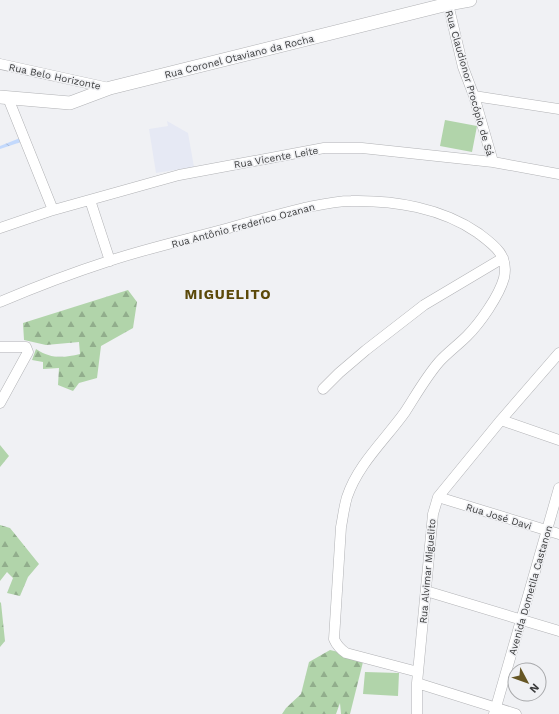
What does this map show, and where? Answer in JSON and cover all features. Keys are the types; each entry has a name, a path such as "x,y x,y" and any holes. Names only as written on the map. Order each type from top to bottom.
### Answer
{"street":[{"name":"Rua Coronel Otaviano da Rocha","path":"4,98 70,103 110,88 465,0"},
{"name":"Rua Claudionor Procópio de Sá","path":"448,4 464,67 474,96 492,162"},
{"name":"Rua Belo Horizonte","path":"0,64 110,88"},
{"path":"474,96 559,109"},
{"path":"4,98 53,210"},
{"name":"Rua Vicente Leite","path":"0,228 53,210 179,175 324,148 362,148 492,162 559,174"},
{"path":"90,200 110,260"},
{"name":"Rua Antônio Frederico Ozanan","path":"0,302 110,260 275,215 322,204 348,201 394,203 423,209 446,216 474,230 500,251 503,258"},
{"path":"323,389 366,350 424,305 503,258 505,268 504,277 485,315 469,334 440,361 426,379 404,413 364,465 347,497 343,512 334,639 336,644 338,648 346,653 418,672"},
{"path":"0,347 26,347 28,352 0,403"},
{"name":"Rua Alvimar Miguelito","path":"417,714 417,683 433,514 438,497 501,420 559,353"},
{"path":"501,420 559,440"},
{"name":"Avenida Dometila Castanon","path":"495,711 559,488"},
{"name":"Rua José Davi","path":"438,497 559,534"},
{"path":"426,591 559,631"},
{"path":"417,683 495,711 516,714"}],"shaded area":[{"path":"167,121 188,133 194,167 156,173 149,129 168,126"}],"green space":[{"path":"445,120 477,126 472,152 440,146"},
{"path":"128,290 137,302 133,328 101,346 97,378 79,383 73,391 58,385 59,368 43,369 43,362 32,360 36,349 47,355 57,357 80,354 79,342 46,345 24,340 23,323"},
{"path":"0,445 9,456 0,467"},
{"path":"0,525 10,528 39,564 28,577 20,596 7,593 13,578 7,572 0,581"},
{"path":"0,602 5,641 0,647"},
{"path":"330,650 364,658 350,714 341,714 340,703 336,714 282,714 286,708 301,694 309,662"},
{"path":"365,672 399,673 398,696 363,694"}],"water":[{"path":"20,138 24,141 0,149 0,146"}],"district":[{"name":"MIGUELITO","path":"228,294"}]}
